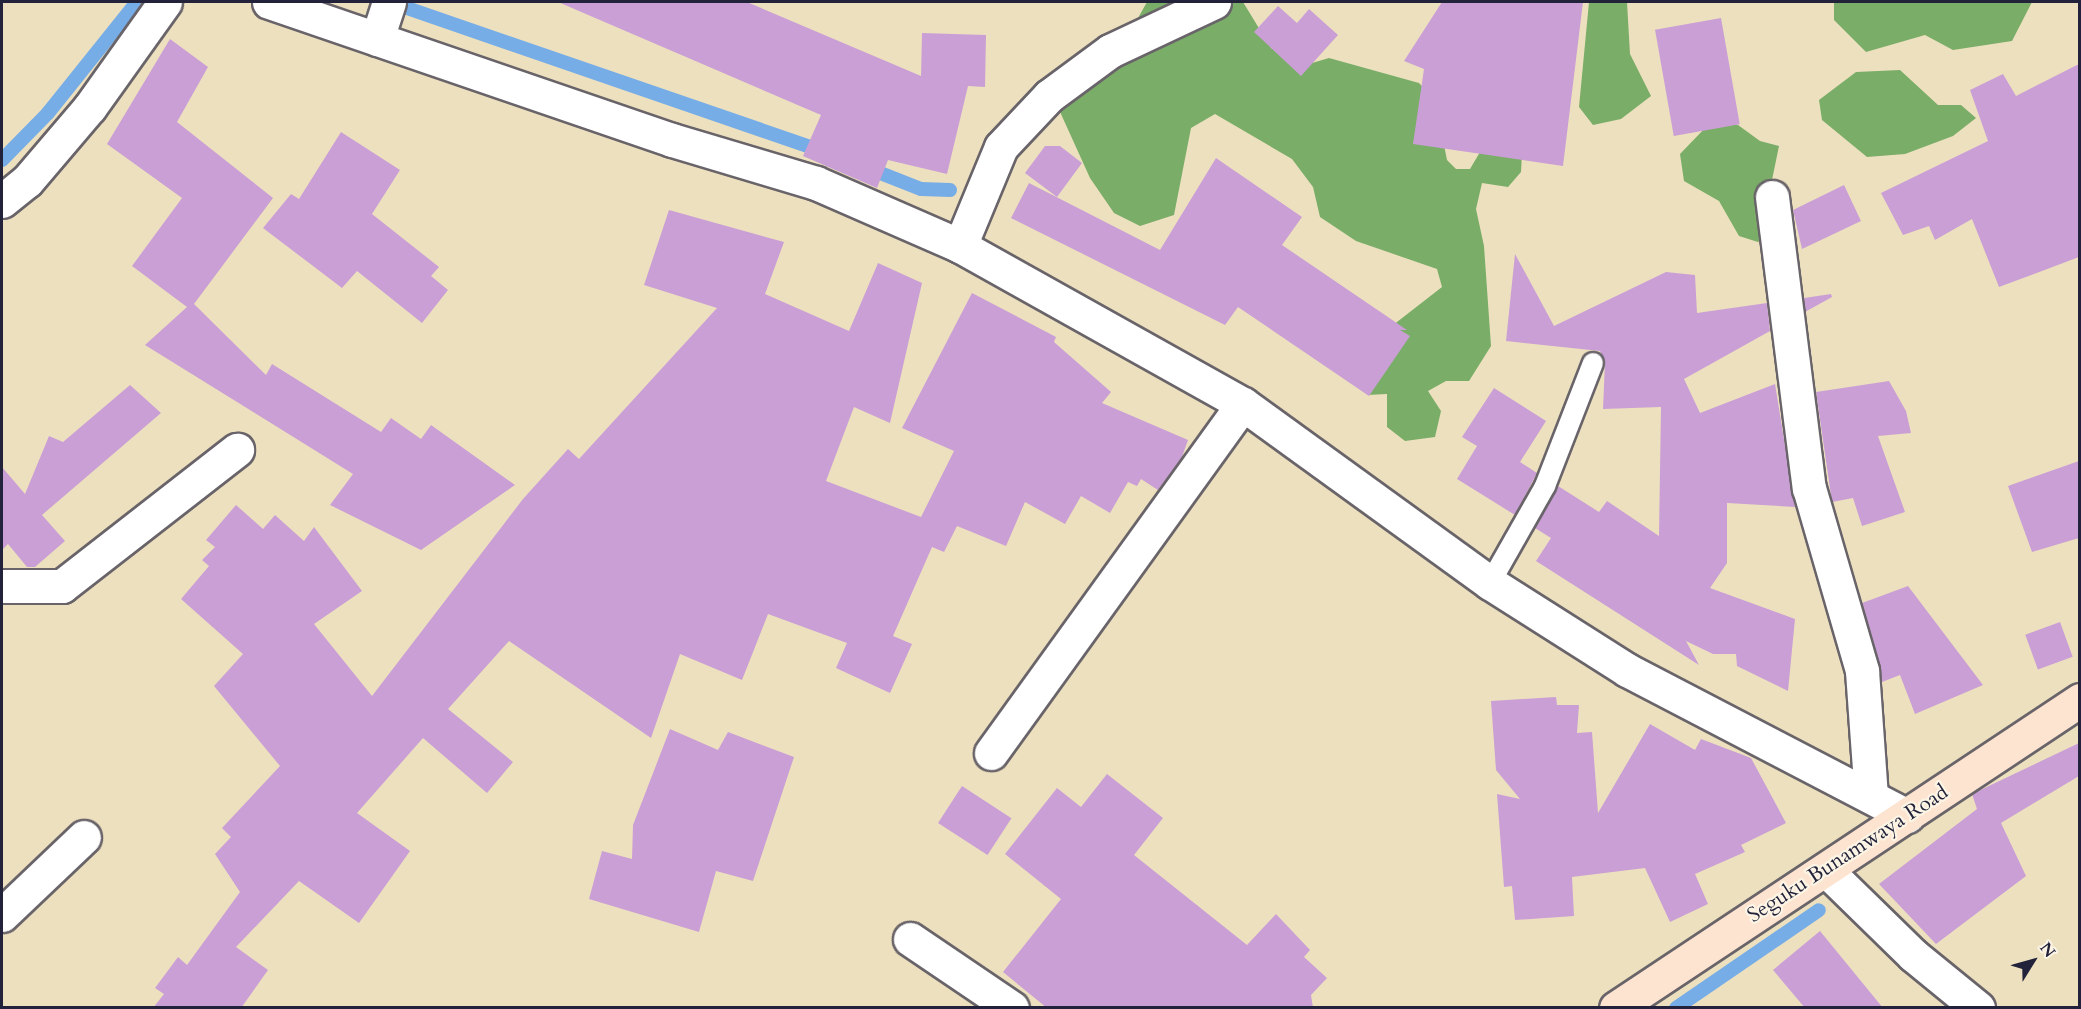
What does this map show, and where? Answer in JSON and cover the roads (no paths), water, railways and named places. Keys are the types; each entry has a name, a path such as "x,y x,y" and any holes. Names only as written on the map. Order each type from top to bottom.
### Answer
{"main road":[{"name":"Seguku Bunamwaya Road","path":"1616,1008 2079,700"}],"street":[{"path":"2,201 27,181 90,107 165,2"},
{"path":"270,2 672,140 816,183 960,246 1244,404 1490,583 1627,670 1907,816"},
{"path":"377,39 389,2"},
{"path":"960,246 1001,147 1049,96 1110,51 1214,2"},
{"path":"1772,197 1809,488 1862,672 1871,797"},
{"path":"991,753 1244,404"},
{"path":"2,586 62,586 237,450"},
{"path":"2,915 84,837"},
{"path":"1826,870 1912,955 1978,1008"},
{"path":"910,939 1012,1008"}],"lane":[{"path":"1490,583 1545,486 1593,363"}],"waterway":[{"path":"2,160 48,113 137,2"},
{"path":"401,6 825,152"},
{"path":"865,167 921,189 950,190"},
{"path":"1676,1008 1819,910"}]}
